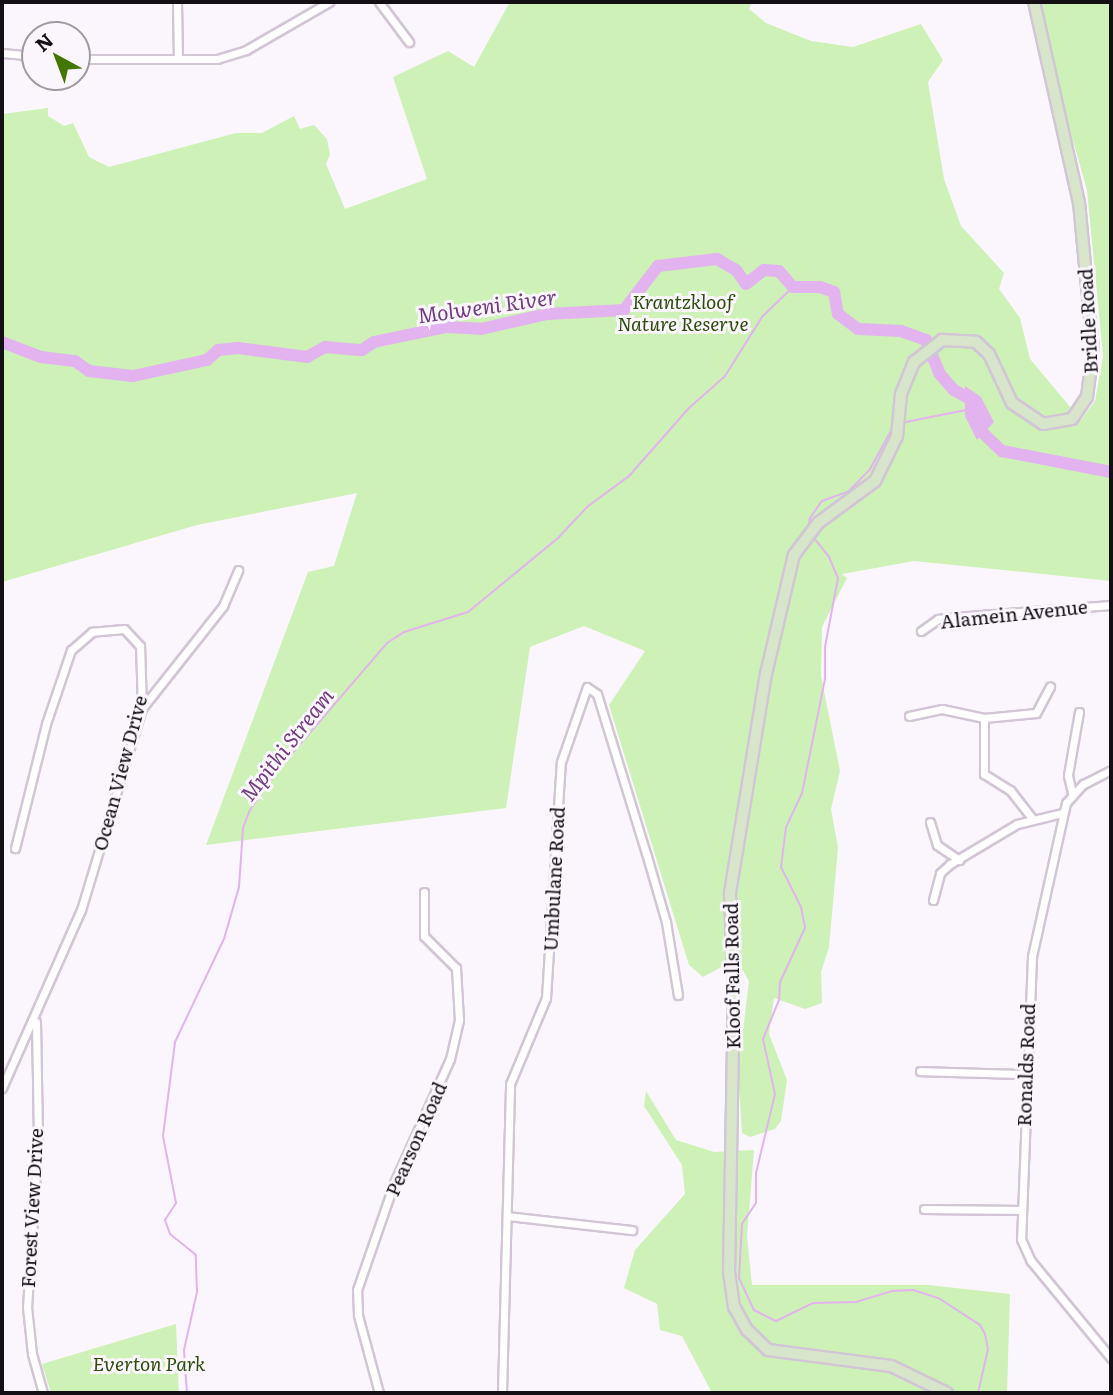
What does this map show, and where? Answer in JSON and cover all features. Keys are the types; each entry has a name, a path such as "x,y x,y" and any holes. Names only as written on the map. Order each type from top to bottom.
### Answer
{"main road":[{"name":"Bridle Road","path":"909,369 931,345 961,339 984,347 1012,403 1036,422 1067,422 1084,404 1093,349 1079,203 1034,2"},
{"name":"Kloof Falls Road","path":"909,369 901,394 900,424 875,481 818,523 794,555 766,674 729,906 734,999 729,1273 739,1317 768,1350 891,1366 918,1375 947,1393"}],"street":[{"path":"177,2 178,58"},
{"path":"91,59 217,59 247,50 329,2"},
{"path":"379,2 409,42"},
{"path":"2,53 21,55"},
{"path":"142,708 171,678 223,606 238,570"},
{"name":"Alamein Avenue","path":"921,631 929,623 955,617 1111,605"},
{"name":"Ocean View Drive","path":"2,1088 36,1020 81,910 142,708 145,675 136,638 116,627 80,639 64,667 46,724 15,848"},
{"name":"Umbulane Road","path":"502,1393 510,1084 546,998 561,762 587,687 597,694 646,853 666,922 678,995"},
{"path":"909,716 942,709 984,718 1036,714 1050,687"},
{"path":"1079,712 1068,775 1072,793 1111,770"},
{"path":"984,718 985,774 1010,790 1032,818"},
{"name":"Ronalds Road","path":"1072,793 1062,813 1028,985 1024,1074 1024,1251 1111,1358"},
{"path":"933,900 940,873 959,860 1032,818 1062,813"},
{"path":"930,822 937,845 959,860"},
{"name":"Pearson Road","path":"379,1393 358,1315 357,1290 394,1183 450,1059 459,1020 456,968 424,936 424,892"},
{"name":"Forest View Drive","path":"36,1020 38,1142 27,1307 32,1354 44,1393"},
{"path":"920,1070 1024,1074"},
{"path":"924,1209 1022,1210"},
{"path":"508,1216 632,1230"}],"green space":[{"name":"Krantzkloof Nature Reserve","path":"510,2 752,2 749,9 766,23 811,41 853,47 921,24 943,60 928,82 944,179 961,226 1004,273 999,289 1020,318 1030,359 1081,420 1095,401 1103,356 1087,190 1053,70 1040,2 1111,2 1111,581 914,561 842,574 847,578 822,627 821,676 840,771 831,809 838,848 829,947 821,972 822,1003 805,1009 774,998 769,1034 787,1080 781,1121 775,1129 750,1137 742,1133 738,1072 749,981 740,966 725,965 703,977 689,965 609,705 645,651 584,626 530,647 506,808 206,845 308,572 334,566 357,493 197,525 2,582 2,114 48,108 48,116 64,126 73,123 89,157 109,167 236,133 262,133 294,116 300,129 314,125 327,139 330,154 326,164 345,209 427,179 393,77 448,51 474,67"},
{"path":"646,1091 676,1140 714,1152 754,1150 747,1236 752,1285 928,1285 1010,1294 1007,1393 712,1393 682,1336 660,1330 657,1304 624,1288 635,1250 685,1194 682,1165 644,1106"},
{"name":"Everton Park","path":"176,1324 179,1393 51,1393 42,1364"}],"shaded area":[{"path":"965,386 981,397 994,422 977,440 965,416"}],"waterway":[{"name":"Molweni River","path":"2,342 41,357 75,361 89,371 133,376 207,360 218,350 238,348 307,357 325,347 362,350 374,342 446,327 481,329 547,314 624,310 658,266 717,259 736,270 746,284 764,270 779,271 793,287 820,287 834,292 838,314 858,329 901,331 926,340 939,373 954,390 970,399 982,432 1002,451 1111,472"},
{"name":"Mpithi Stream","path":"187,1393 184,1350 197,1292 196,1255 170,1234 165,1220 176,1203 163,1136 175,1042 224,939 239,887 243,828 250,810 277,771 387,643 404,632 468,612 558,538 587,507 629,476 689,408 725,376 762,317 793,287"},
{"path":"901,423 966,410"},
{"path":"808,530 810,518 822,501 849,491 870,469 893,427"},
{"path":"813,537 829,557 838,578 825,647 825,679 802,793 786,827 781,867 801,907 805,928 780,982 779,1000 763,1039 775,1094 756,1173 756,1203 742,1224 739,1278 754,1310 776,1321 813,1303 856,1302 893,1291 913,1290 940,1299 980,1325 985,1334 988,1349 978,1393"}]}
